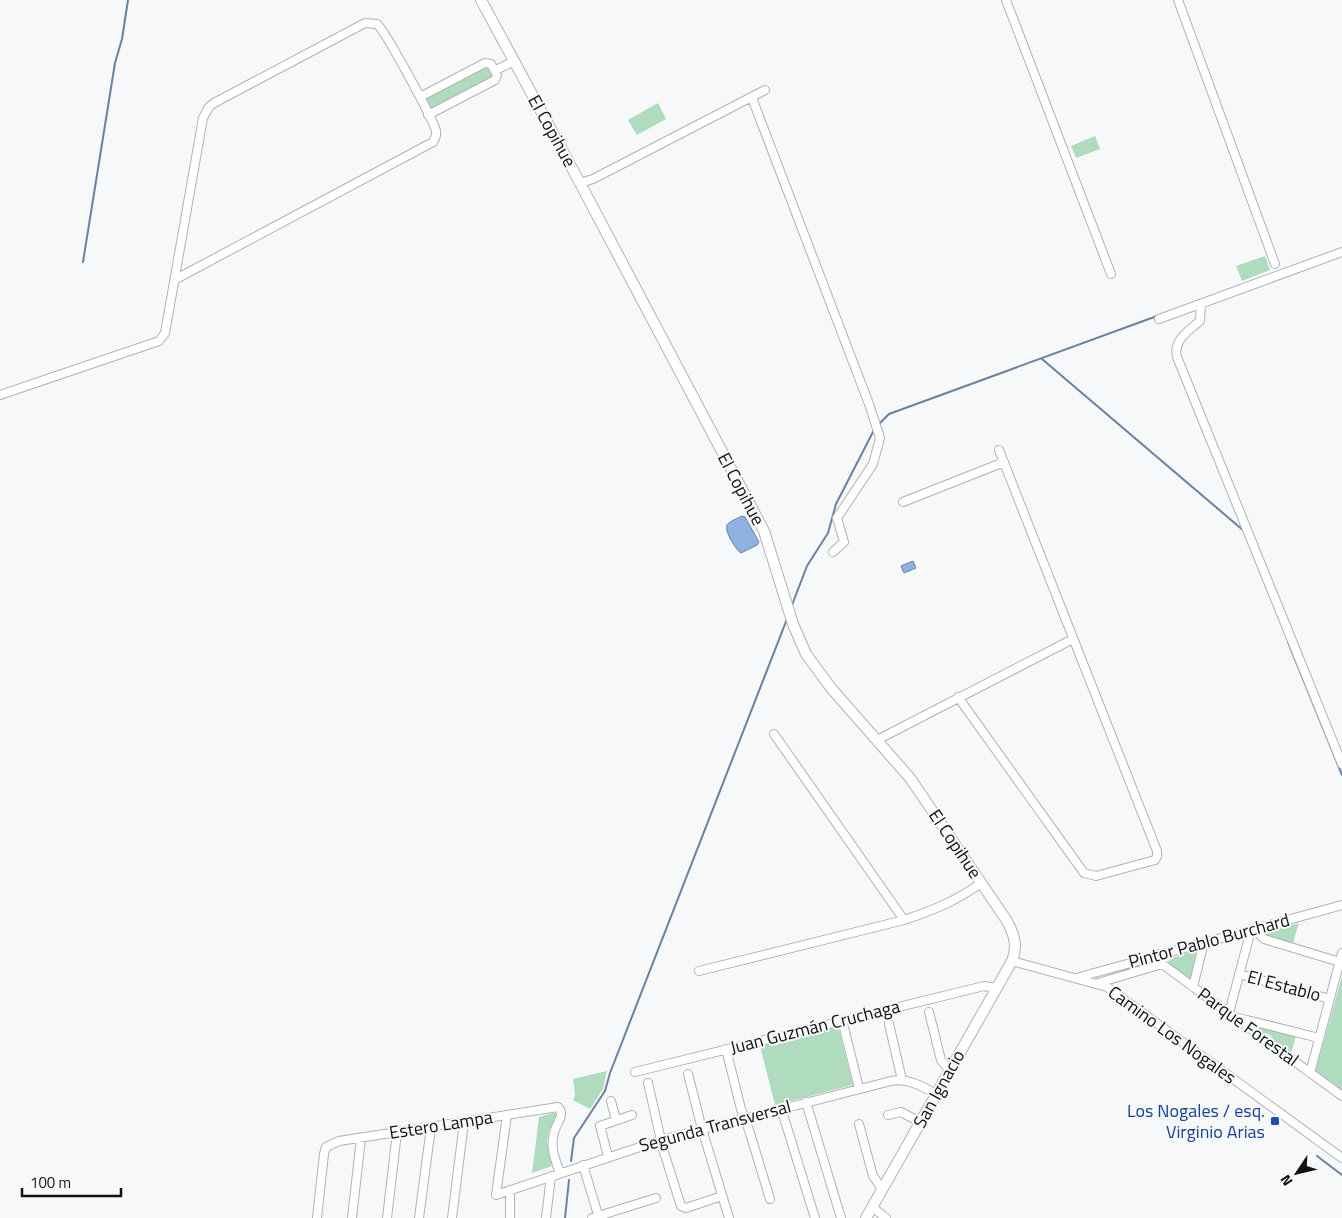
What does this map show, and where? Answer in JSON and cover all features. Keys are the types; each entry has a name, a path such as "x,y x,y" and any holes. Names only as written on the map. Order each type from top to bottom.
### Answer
{"main road":[{"name":"El Copihue","path":"481,0 764,531 793,624 806,654 831,688 910,778 1007,921 1013,933 1015,947 1012,961"},
{"name":"San Ignacio","path":"866,1218 1012,961"}],"street":[{"path":"1006,0 1110,274"},
{"path":"1178,0 1275,264"},
{"path":"0,395 159,340 165,333 203,118 209,107 365,24 370,22 377,24 420,97 436,134 435,139 430,145 176,279"},
{"path":"496,70 514,61"},
{"path":"420,97 485,63 491,64 496,70 495,80 428,115"},
{"path":"580,183 593,179 766,90"},
{"path":"752,98 880,438 873,464 837,518 844,542 834,552"},
{"path":"1159,319 1342,252"},
{"path":"1200,304 1200,321 1178,341 1175,349 1177,356 1342,764"},
{"path":"958,697 1081,871 1096,876 1153,861 1156,858 1156,852 999,450"},
{"path":"903,502 1004,462"},
{"path":"876,740 1073,639"},
{"path":"774,734 904,920"},
{"path":"699,972 904,920 956,900 981,883"},
{"name":"Pintor Pablo Burchard","path":"1075,978 1342,905"},
{"path":"1320,1038 1232,1015 1239,974 1254,929 1264,939 1340,962"},
{"path":"1193,987 1204,942"},
{"path":"1310,1073 1342,953"},
{"path":"1160,954 1162,964"},
{"name":"Camino Los Nogales","path":"1012,961 1098,983 1110,989 1342,1158"},
{"name":"Pintor Pablo Burchard","path":"1098,983 1162,964"},
{"name":"Parque Forestal","path":"1162,964 1342,1096"},
{"name":"El Establo","path":"1239,974 1330,999"},
{"name":"Juan Guzmán Cruchaga","path":"635,1072 984,986 996,988"},
{"path":"929,1012 941,1060 949,1070"},
{"path":"842,1020 859,1088"},
{"path":"888,1024 902,1080"},
{"path":"726,1049 744,1118 770,1199"},
{"path":"688,1074 702,1129 729,1218"},
{"name":"Segunda Transversal","path":"506,1115 496,1194 661,1140 859,1088 902,1080 918,1084 936,1094"},
{"path":"648,1083 661,1140 680,1204 683,1207 722,1196"},
{"path":"611,1100 616,1120"},
{"path":"806,1102 841,1218"},
{"name":"Estero Lampa","path":"317,1218 326,1147 340,1141 558,1107 562,1116 555,1128 552,1145 560,1174"},
{"path":"781,1108 816,1218"},
{"path":"888,1116 901,1112 920,1122"},
{"path":"608,1156 600,1126 632,1115"},
{"path":"452,1218 464,1122"},
{"path":"859,1124 873,1176 882,1189"},
{"path":"419,1218 431,1127"},
{"path":"387,1218 397,1132"},
{"path":"352,1218 361,1138"},
{"path":"584,1165 596,1217 656,1198"},
{"path":"546,1218 551,1176"},
{"path":"510,1190 510,1218"},
{"path":"872,1207 886,1218"}],"green space":[{"path":"487,66 493,76 431,109 426,97"},
{"path":"658,103 666,119 637,135 628,120"},
{"path":"1095,136 1100,149 1076,158 1071,146"},
{"path":"1265,256 1270,270 1242,281 1236,266"},
{"path":"1299,923 1293,943 1264,936 1264,933"},
{"path":"1201,949 1190,980 1168,963 1172,958"},
{"path":"1342,976 1342,1091 1315,1073"},
{"path":"838,1026 853,1085 775,1105 760,1046"},
{"path":"1262,1026 1296,1036 1291,1053 1273,1041 1272,1037 1268,1034 1257,1031"},
{"path":"607,1071 603,1089 590,1109 573,1100 575,1095 573,1079"},
{"path":"553,1113 557,1114 557,1118 549,1130 547,1141 552,1166 532,1173 539,1117"}],"water":[{"path":"742,516 745,517 759,542 757,545 741,553 731,540 727,531 727,525"},
{"path":"913,561 916,568 904,573 901,566"}],"waterway":[{"path":"83,262 115,63 122,39 128,0"},
{"path":"878,425 889,414 1157,316"},
{"path":"1042,359 1244,531"},
{"path":"792,605 807,566 828,533 836,504 875,428"},
{"path":"571,1161 574,1138 605,1091 610,1073 787,619"},
{"path":"1288,642 1342,775"},
{"path":"1317,1156 1342,1175"},
{"path":"565,1218 569,1180"}],"place":[{"name":"Los Nogales / esq. Virginio Arias","path":"1275,1121"}]}
